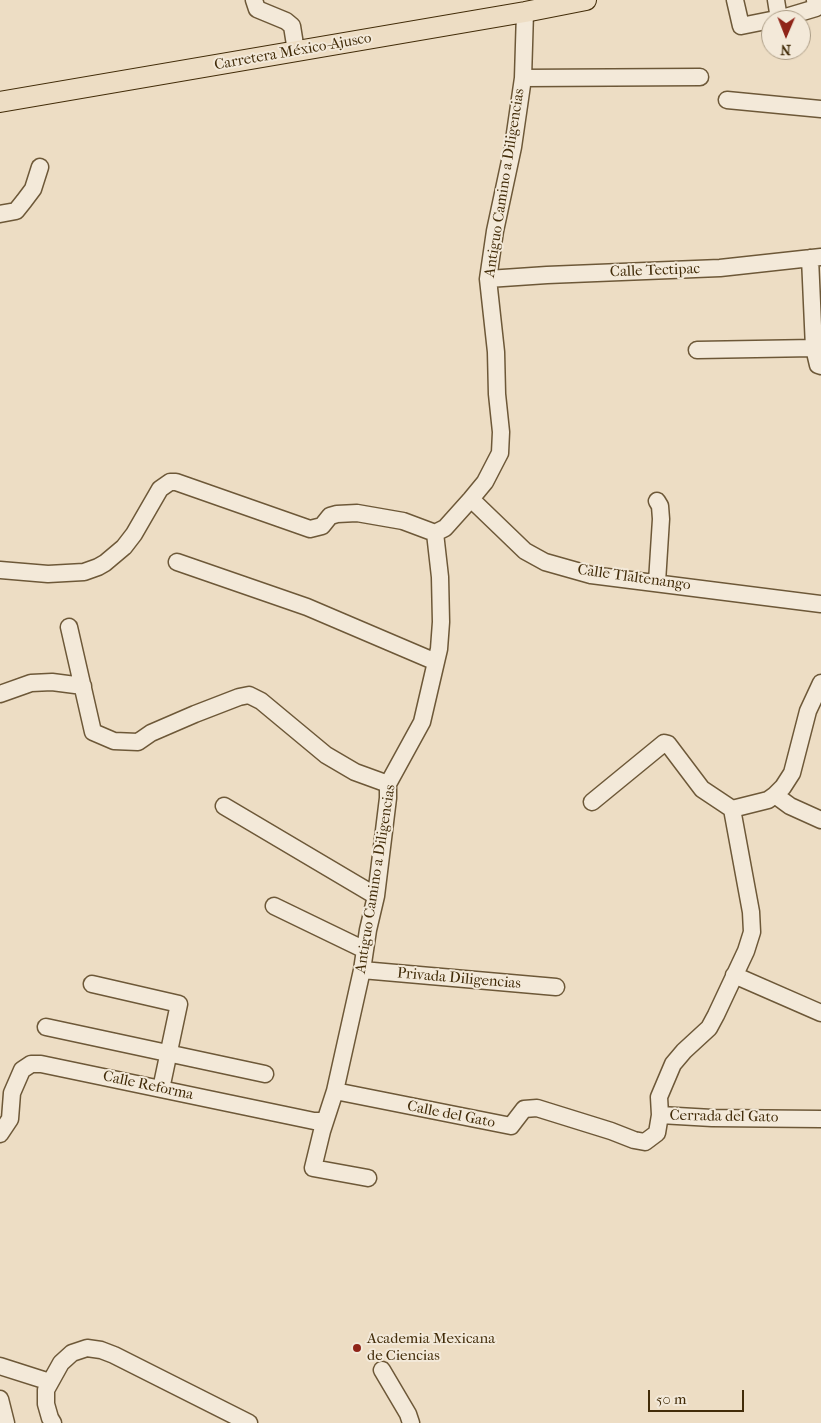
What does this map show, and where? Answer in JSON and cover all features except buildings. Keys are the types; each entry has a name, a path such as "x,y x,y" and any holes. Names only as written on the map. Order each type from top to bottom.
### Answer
{"main road":[{"name":"Carretera México-Ajusco","path":"0,102 525,12 555,3 586,0"}],"street":[{"path":"254,0 257,9 286,21 292,26 296,51"},
{"path":"735,0 742,26 761,22"},
{"path":"809,10 816,8 815,0"},
{"name":"Antiguo Camino a Diligencias","path":"368,1178 314,1168 325,1121 335,1091 362,970 368,930 376,896 388,784 422,722 439,649 441,622 440,577 435,532 445,528 485,482 500,453 501,432 497,394 496,352 488,279 494,231 513,147 523,78 525,12"},
{"path":"523,78 700,77"},
{"path":"727,100 821,109"},
{"path":"0,214 16,211 33,189 40,167"},
{"path":"815,257 814,348 818,365 821,366"},
{"name":"Calle Tectipac","path":"488,279 720,268 815,257"},
{"path":"697,350 814,348"},
{"path":"0,570 48,574 84,572 98,567 124,547 134,534 160,489 170,482 180,482 310,529 322,526 330,516 356,513 402,521 435,532"},
{"name":"Calle Tlaltenango","path":"471,499 525,550 545,562 591,574 821,604"},
{"path":"657,501 660,506 660,519 657,582"},
{"path":"176,562 307,607 436,662"},
{"path":"69,627 93,732 114,741 138,742 151,733 195,714 249,695 261,701 326,756 355,772 388,784"},
{"path":"0,694 31,683 52,682 83,686"},
{"path":"732,809 768,800 784,787 792,773 808,711 821,684"},
{"path":"592,802 664,743 668,744 702,789 732,809 751,912 752,932 709,1028 673,1064 659,1098 660,1115"},
{"path":"775,795 790,806 821,820"},
{"path":"224,806 376,896"},
{"path":"274,906 365,950"},
{"name":"Privada Diligencias","path":"362,970 556,987"},
{"path":"734,975 821,1013"},
{"path":"92,984 179,1004 161,1089"},
{"path":"46,1027 265,1074"},
{"name":"Calle Reforma","path":"10,1119 12,1093 22,1070 31,1064 40,1064 314,1121 325,1121"},
{"name":"Calle del Gato","path":"335,1091 510,1126 524,1109 537,1108 645,1142"},
{"path":"0,1102 10,1119 0,1134"},
{"name":"Cerrada del Gato","path":"645,1142 657,1133 660,1115 712,1118 821,1119"},
{"path":"53,1423 46,1404 46,1390 61,1363 72,1354 88,1348 101,1350 249,1423"},
{"path":"0,1366 50,1382"},
{"path":"382,1370 408,1414 411,1423"}],"place":[{"name":"Academia Mexicana de Ciencias","path":"357,1348"}]}
